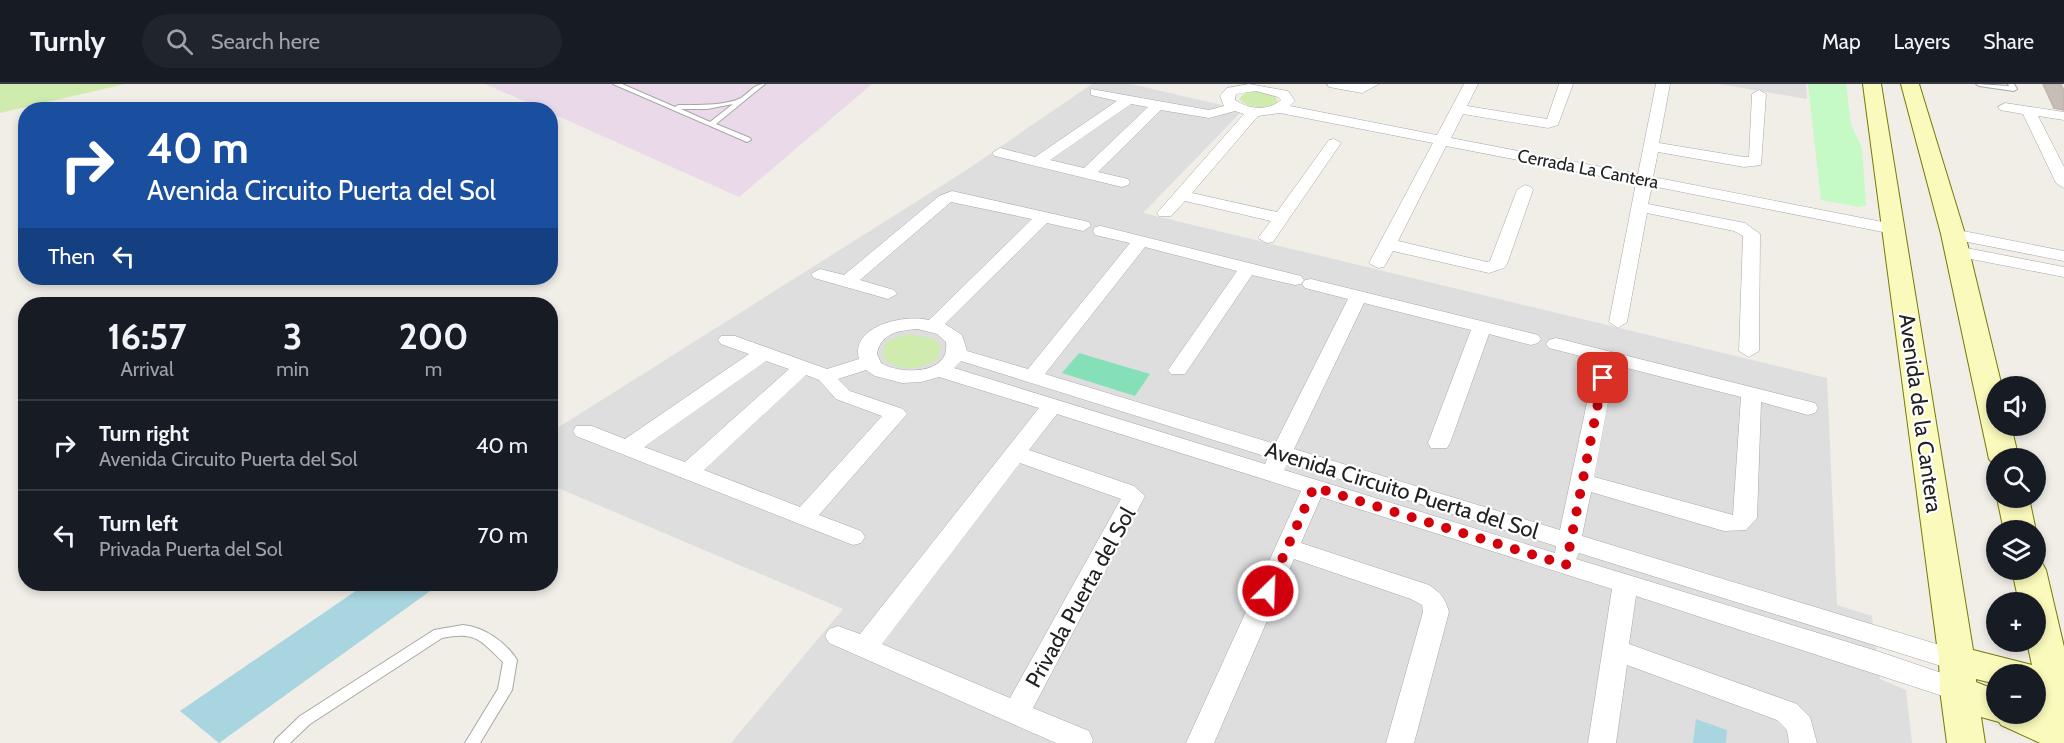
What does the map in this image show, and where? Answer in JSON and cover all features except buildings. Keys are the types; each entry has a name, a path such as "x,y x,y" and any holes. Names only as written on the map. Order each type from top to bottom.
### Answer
{"street":[{"path":"1334,84 1362,89 1372,84"},
{"path":"1378,263 1472,84"},
{"path":"1459,109 1548,124 1553,122 1566,84"},
{"path":"1618,322 1663,84"},
{"name":"Avenida de la Cantera","path":"1872,84 1966,743"},
{"path":"1910,84 1954,242 2001,448"},
{"name":"Cerrada La Cantera","path":"1285,105 1283,94 1272,86 1232,91 1227,96 1228,102 1236,107 1254,112 1285,105 1893,224"},
{"path":"1096,92 1209,114 1236,107"},
{"path":"1652,146 1744,162 1756,162 1759,94"},
{"path":"1038,162 1129,99"},
{"path":"1087,174 1158,105"},
{"path":"2005,107 2064,116"},
{"path":"2028,110 2064,183"},
{"path":"1165,213 1254,112"},
{"path":"1267,238 1334,143"},
{"path":"1000,153 1122,182"},
{"path":"1387,244 1489,268 1495,267 1525,190"},
{"path":"1181,195 1281,218"},
{"path":"847,282 948,197 962,196 1083,226"},
{"path":"1640,207 1739,227 1752,234 1749,351"},
{"path":"933,326 1045,216"},
{"path":"1101,231 1531,339"},
{"path":"1032,377 1141,241"},
{"path":"1954,242 2026,249 2064,256"},
{"path":"1954,242 2032,266 2064,272"},
{"path":"2026,249 2032,266"},
{"path":"1178,370 1248,268"},
{"path":"820,274 888,294"},
{"path":"1276,463 1358,296"},
{"path":"905,324 933,326 954,337 958,345 957,354 951,363 941,370 919,376 896,377 882,373 870,362 866,349 879,333 905,324"},
{"path":"1439,443 1482,327"},
{"path":"728,340 826,376 837,391 843,395 896,414 804,517"},
{"path":"1556,344 1808,408"},
{"path":"627,448 764,353"},
{"name":"Avenida Circuito Puerta del Sol","path":"957,354 1032,377 1276,463 1958,675 1986,699"},
{"path":"1567,553 1607,357"},
{"path":"826,376 870,362"},
{"path":"688,472 803,367"},
{"name":"Avenida Circuito Puerta del Sol","path":"941,370 1053,405 1276,463 1314,487 1567,553 1625,584 1958,675 1986,675"},
{"path":"1581,481 1724,523 1738,524 1745,518 1751,394"},
{"path":"866,647 1053,405"},
{"path":"584,431 853,537"},
{"name":"Privada Puerta del Sol","path":"1016,453 1126,491 1134,496 1133,502 1016,713"},
{"path":"1200,743 1314,487"},
{"path":"1287,547 1420,592 1433,600 1436,612 1400,743"},
{"path":"2031,580 2052,683 2064,726"},
{"path":"1602,743 1625,584"},
{"name":"Privada Puerta del Sol","path":"838,636 1079,740"},
{"path":"1615,650 1787,712 1800,724 1803,743"},
{"path":"2037,724 2064,736"}],"lane":[{"path":"616,84 747,140"},
{"path":"712,124 762,84"},
{"path":"1979,84 2014,89 2011,84"},
{"path":"671,107 707,107 742,100"},
{"path":"281,743 314,713 439,634 459,629 479,631 510,660 505,690 472,743"}],"shaded area":[{"path":"485,84 872,84 739,197 558,116 558,102 526,102"},
{"path":"1092,84 1131,84 1243,110 1143,213 1827,378 1837,605 1872,616 1880,679 1906,690 1912,743 731,743 843,609 558,488 558,428 965,171"},
{"path":"1719,84 1806,84 1807,99"}],"green space":[{"path":"0,84 125,84 47,102 18,102 18,109 0,113"},
{"path":"1808,84 1846,84 1851,125 1862,148 1866,205 1859,207 1821,200"},
{"path":"1258,91 1275,95 1278,103 1257,107 1247,105 1239,99 1246,92"},
{"path":"908,334 934,339 941,348 937,359 924,366 902,368 883,357 885,345 890,340"},
{"path":"1079,353 1150,374 1135,396 1062,373"}],"water":[{"path":"356,591 430,591 219,743 180,711"},
{"path":"1696,719 1727,730 1726,743 1693,743"}],"route":[{"path":"1268,591 1314,487 1566,565 1603,378"}]}
